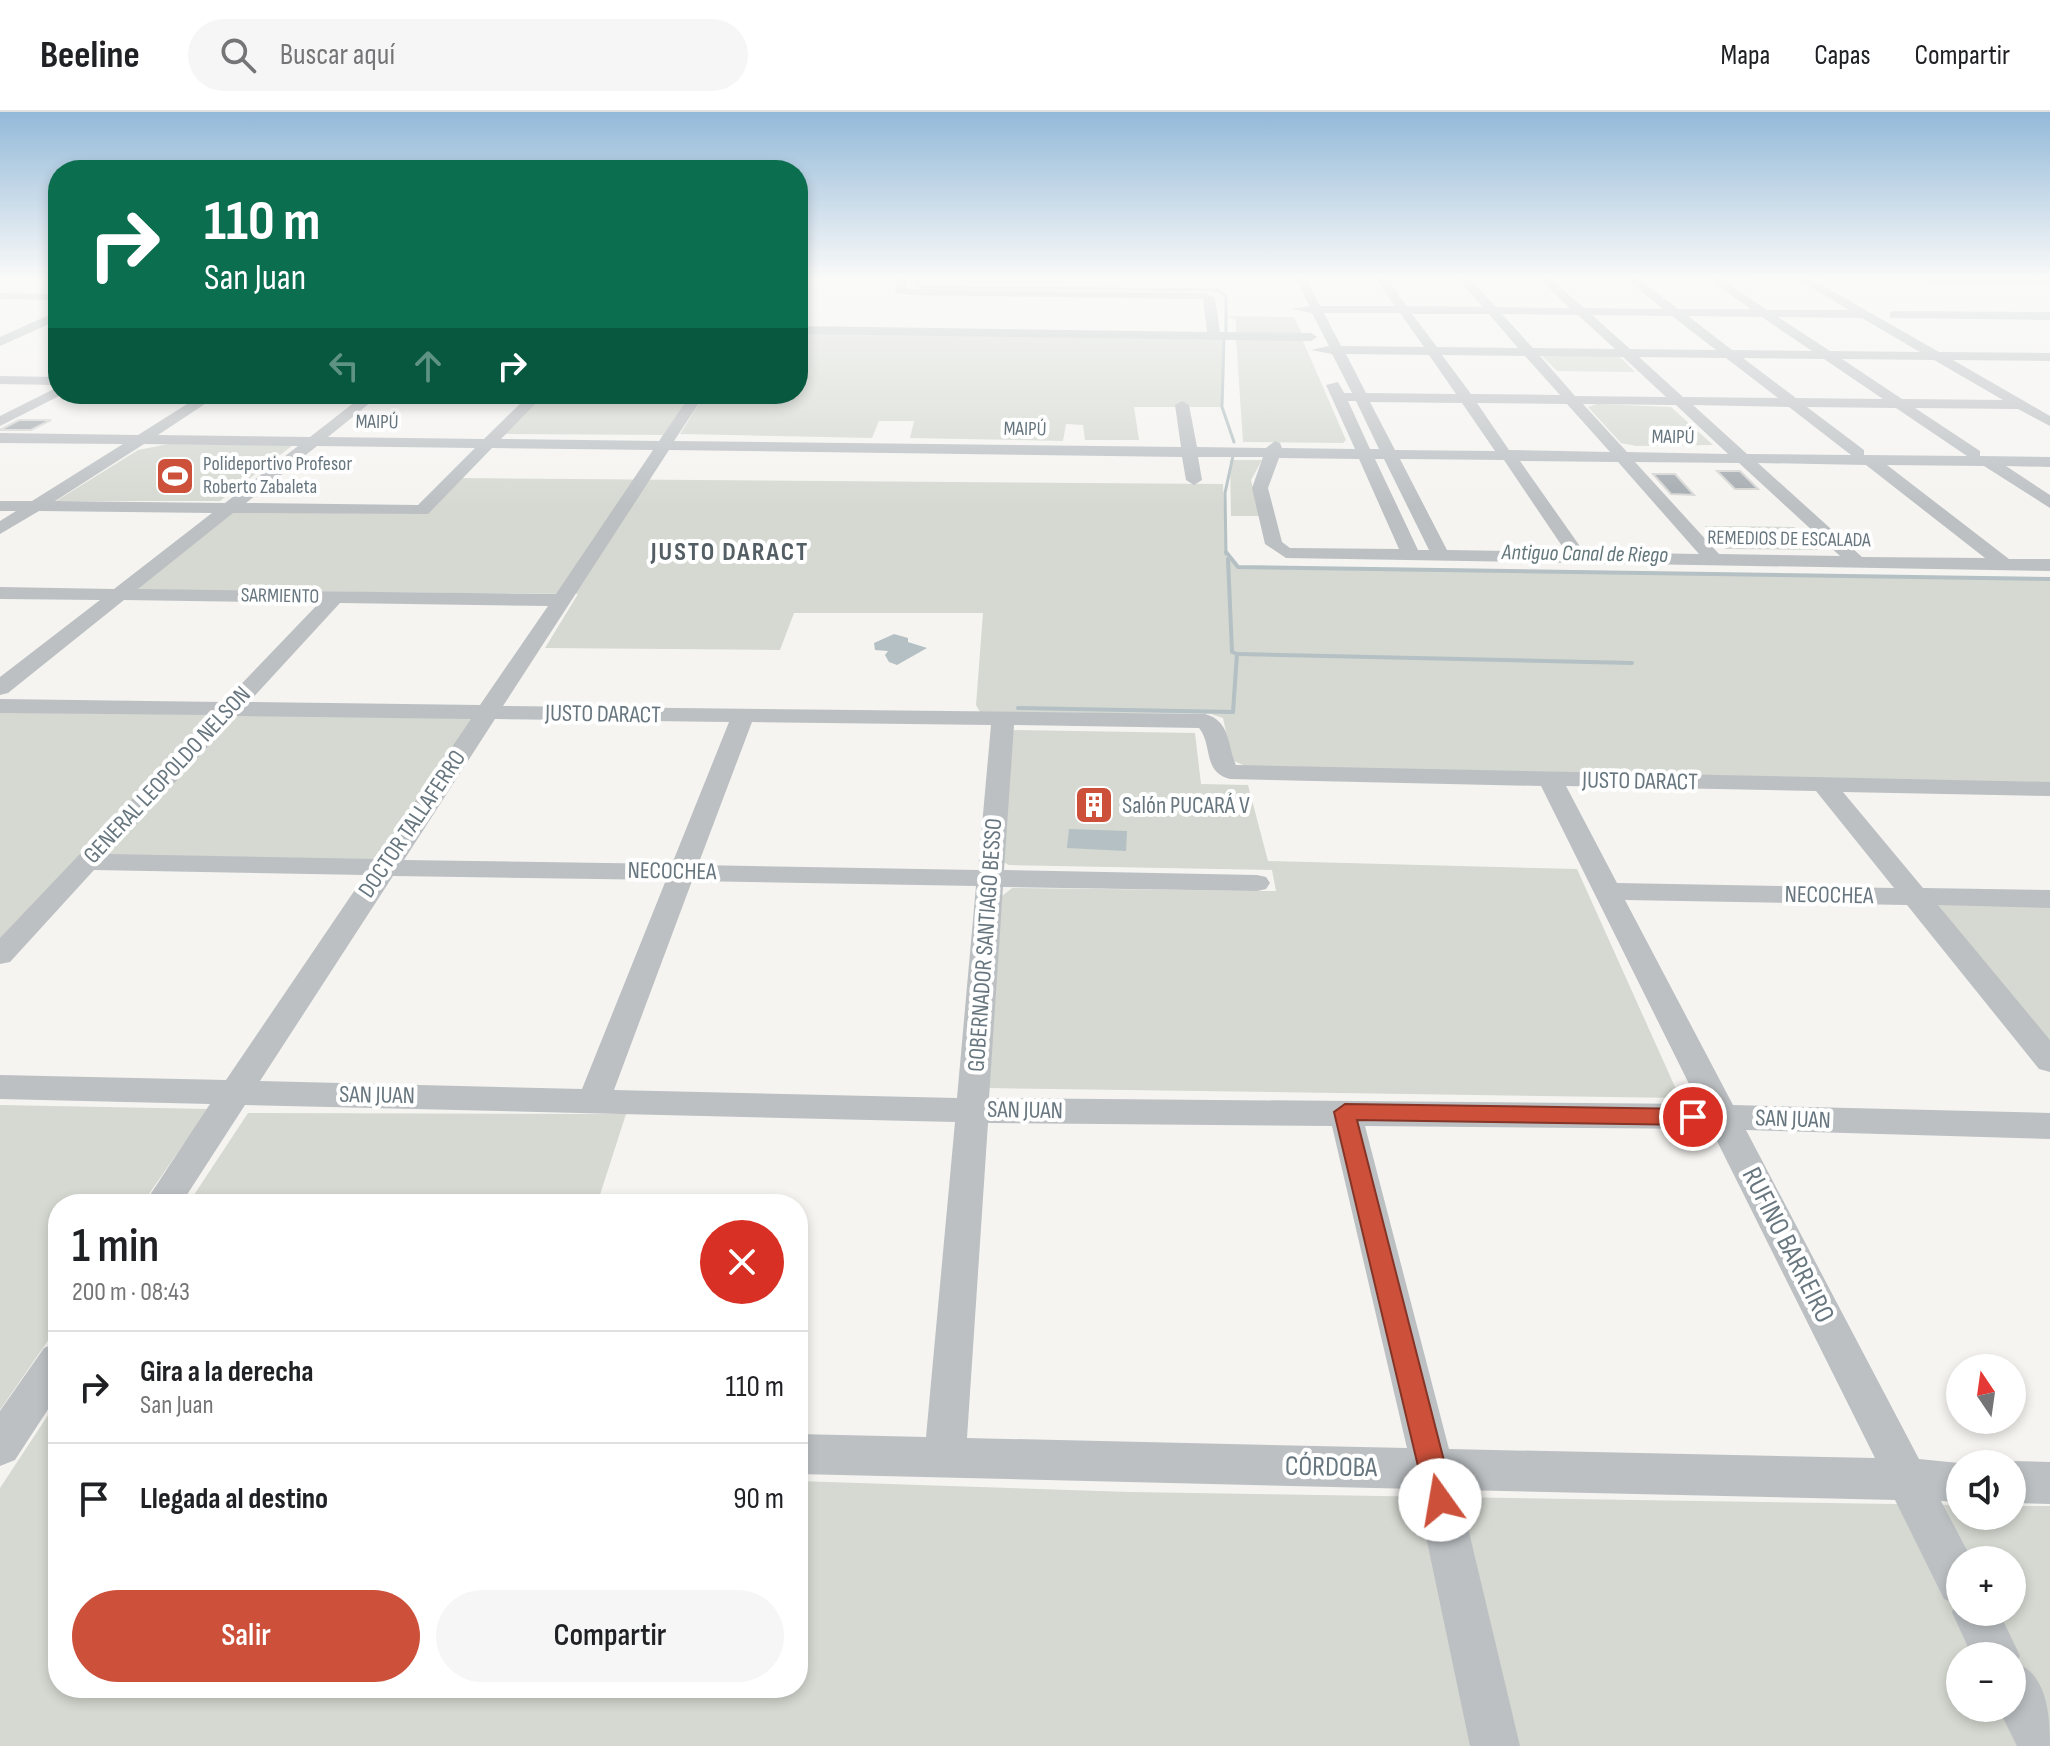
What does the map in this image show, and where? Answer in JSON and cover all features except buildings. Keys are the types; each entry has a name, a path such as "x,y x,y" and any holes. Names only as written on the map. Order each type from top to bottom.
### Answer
{"street":[{"path":"1319,355 1411,555"},
{"path":"1338,355 1441,556"},
{"path":"1436,355 1579,558"},
{"path":"1530,355 1714,560"},
{"path":"1629,355 1857,562"},
{"path":"1732,355 2004,564"},
{"path":"1827,355 2050,503"},
{"path":"1855,355 2050,357"},
{"path":"1937,356 2050,422"},
{"path":"1970,356 1996,372"},
{"path":"0,380 48,381"},
{"path":"0,422 48,396"},
{"path":"1339,397 2020,405"},
{"path":"0,529 198,404"},
{"path":"0,688 361,404"},
{"path":"0,506 422,510 528,404"},
{"name":"DOCTOR TALLAFERRO","path":"169,1194 692,404"},
{"path":"1182,405 1194,480"},
{"name":"MAIPÚ","path":"0,435 1864,456 2050,462"},
{"name":"REMEDIOS DE ESCALADA","path":"1275,449 1260,488 1274,544 1286,553 2050,565"},
{"name":"MAIPÚ","path":"1980,458 2050,455"},
{"name":"SARMIENTO","path":"0,593 561,600"},
{"name":"GENERAL LEOPOLDO NELSON","path":"0,955 335,597"},
{"name":"JUSTO DARACT","path":"0,706 1205,721 1214,728 1223,767 1230,772 2050,789"},
{"path":"594,1099 743,716"},
{"name":"GOBERNADOR SANTIAGO BESSO","path":"945,1458 1003,719"},
{"name":"RUFINO BARREIRO","path":"1550,779 1946,1556"},
{"path":"1824,785 1919,897 2050,1061"},
{"name":"NECOCHEA","path":"87,862 1257,883"},
{"name":"NECOCHEA","path":"1608,891 2050,899"},
{"name":"SAN JUAN","path":"0,1087 973,1110 1723,1117 2050,1126"},
{"path":"1345,1112 1433,1469 1495,1746"},
{"path":"0,1446 48,1375"},
{"name":"CÓRDOBA","path":"808,1454 1946,1481"},
{"path":"2026,1482 2050,1483"},
{"path":"2026,1713 2043,1746"}],"shaded area":[{"path":"808,355 1223,355 1222,407 1134,407 1139,440 1085,440 1083,425 1066,424 1063,441 910,438 914,421 879,421 872,438 680,434 699,404 808,404"},
{"path":"1237,355 1309,355 1346,440 1343,443 1243,442"},
{"path":"1542,356 1619,356 1635,372 1557,371"},
{"path":"532,404 685,404 665,435 504,434"},
{"path":"1597,404 1671,407 1713,445 1636,446 1621,443 1588,407"},
{"name":"Polideportivo Profesor Roberto Zabaleta","path":"168,444 293,445 220,501 56,501 138,450"},
{"path":"1230,460 1262,460 1251,480 1259,516 1231,516"},
{"path":"456,478 1223,484 1226,556 1238,567 2050,579 2050,784 1245,766 1232,760 1223,718 1211,714 980,712 976,705 983,613 794,613 780,650 545,648 578,594 134,590 234,511 422,510"},
{"path":"1705,526 1794,527 1818,550 1726,549"},
{"path":"894,634 927,648 897,665 889,662 885,655 888,651 875,650 874,643"},
{"path":"0,706 486,713 384,867 87,862 0,955"},
{"path":"1011,731 1195,733 1201,784 1248,785 1268,861 1577,869 1680,1098 987,1088 1002,896 1012,888 1276,891 1272,870 1009,865 999,860"},
{"path":"1069,829 1127,831 1126,851 1067,848"},
{"path":"1936,903 2050,904 2050,1042"},
{"path":"0,1105 208,1109 149,1194 48,1194 48,1340 0,1410"},
{"path":"248,1113 626,1114 600,1194 195,1194"},
{"path":"48,1415 48,1698 808,1698 808,1481 1130,1492 1946,1505 1946,1530 2026,1530 2026,1506 2050,1506 2050,1746 0,1746 0,1488"}],"waterway":[{"name":"Antiguo Canal de Riego","path":"1223,355 1222,407 1234,442"},
{"name":"Antiguo Canal de Riego","path":"1226,554 1225,493 1233,456"},
{"name":"Antiguo Canal de Riego","path":"1226,552 1238,567 2050,579"},
{"path":"1228,559 1232,652 1237,654"},
{"path":"1018,708 1233,712 1237,654"},
{"path":"1237,654 1632,663"}],"place":[{"name":"Polideportivo Profesor Roberto Zabaleta","path":"175,476"},
{"name":"Salón PUCARÁ V","path":"1094,805"}],"district":[{"name":"JUSTO DARACT","path":"730,552"}],"route":[{"path":"1440,1500 1345,1112 1693,1117"}]}
